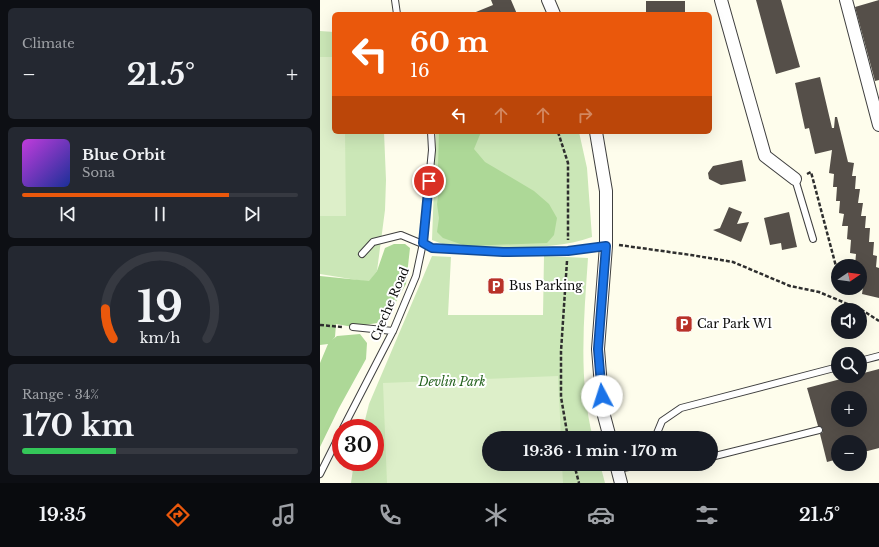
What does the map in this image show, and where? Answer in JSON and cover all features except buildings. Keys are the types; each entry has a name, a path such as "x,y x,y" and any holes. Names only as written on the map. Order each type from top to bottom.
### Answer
{"street":[{"path":"548,0 553,12"},
{"path":"721,0 765,156 795,179"},
{"path":"846,0 879,124"},
{"path":"596,134 606,191 606,246 598,349 603,412 608,431"},
{"path":"617,471 621,483"}],"lane":[{"path":"395,0 397,12"},
{"name":"Creche Road","path":"348,419 393,331 416,276 423,243 432,150 432,134"},
{"path":"795,179 813,239"},
{"path":"362,254 373,242 401,235 432,248 503,252 568,251 606,246"},
{"path":"353,327 393,331"},
{"path":"867,359 879,356"},
{"path":"657,431 662,421 681,408 831,369"},
{"path":"718,455 819,430"},
{"path":"320,474 332,450"}],"path":[{"path":"559,134 568,163 568,251 561,351 561,396 567,431"},
{"path":"795,179 811,172 834,259"},
{"path":"618,252 619,238"},
{"path":"619,245 733,262 790,286 818,292 862,310 879,321"},
{"path":"320,325 353,327"},
{"path":"576,471 579,483"}],"green space":[{"path":"320,31 332,32 332,134 384,134 386,180 385,210 377,271 369,282 320,274"},
{"path":"320,57 332,57 332,134 345,134 346,216 320,216"},
{"path":"436,134 579,134 587,168 592,237 561,244 510,248 448,246 432,240"},
{"path":"439,134 480,134 474,149 485,162 534,191 549,204 557,218 554,235 547,243 466,246 443,238 437,232 439,218 437,204 440,180 438,167"},
{"path":"394,244 405,244 410,248 406,284 393,307 377,323 353,327 336,324 335,337 332,340 337,336 360,334 367,343 366,359 334,419 332,419 332,422 320,447 320,363 328,344 320,345 320,276 369,281 377,271 385,248"},
{"name":"Devlin Park","path":"432,256 451,257 448,315 543,315 544,256 588,258 583,348 585,394 591,431 482,431 482,471 602,471 605,483 351,483 353,471 384,471 384,419 365,419 369,404"},
{"path":"558,376 561,431 482,431 482,471 562,471 563,483 387,483 383,383"}],"place":[{"name":"Bus Parking","path":"496,286"},
{"name":"Car Park W1","path":"684,324"}],"route":[{"path":"429,181 423,243 432,248 503,252 568,251 606,246 598,349 602,396"}]}
